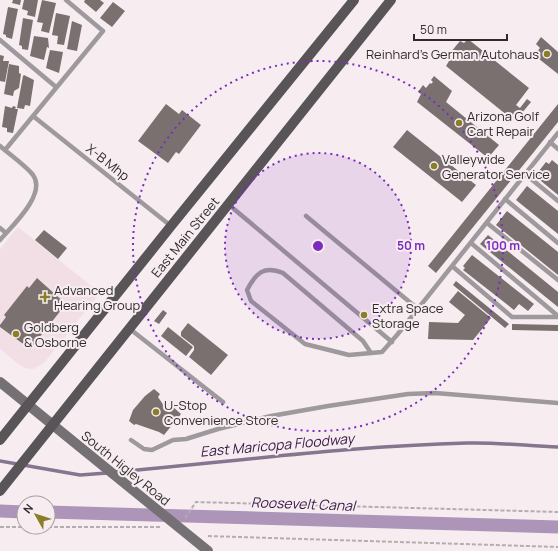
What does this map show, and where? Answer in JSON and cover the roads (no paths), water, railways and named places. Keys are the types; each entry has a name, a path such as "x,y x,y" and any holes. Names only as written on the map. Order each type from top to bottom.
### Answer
{"main road":[{"name":"East Main Street","path":"0,440 170,226 354,0"},
{"name":"East Main Street","path":"0,491 128,328 391,0"},
{"name":"South Higley Road","path":"0,382 150,505 180,524 208,551"}],"lane":[{"path":"5,150 103,30 66,0"},
{"path":"0,40 56,87"},
{"name":"X-B Mhp","path":"32,116 170,226"},
{"path":"371,353 363,342 283,273 274,269 263,270 253,279 247,290 251,301 305,344 349,355 371,353 382,352 392,342 558,133"},
{"path":"550,142 558,149"},
{"path":"0,146 33,175 37,184 34,198 0,240"},
{"path":"525,174 558,201"},
{"path":"506,199 558,242"},
{"path":"228,204 392,342"},
{"path":"306,216 418,309"},
{"path":"487,223 558,280"},
{"path":"0,228 6,233"},
{"path":"470,243 558,317"},
{"path":"452,266 512,317 558,317"},
{"path":"128,328 223,402"},
{"path":"131,440 144,449 152,450 173,440 186,439 218,429 271,416 408,394 435,393 558,403"}],"waterway":[{"name":"East Maricopa Floodway","path":"114,472 379,447 478,443 558,447"},
{"name":"East Maricopa Floodway","path":"0,461 80,475 107,473"},
{"name":"Roosevelt Canal","path":"0,511 16,512"},
{"name":"Roosevelt Canal","path":"56,512 558,527"}],"place":[{"name":"Reinhard's German Autohaus","path":"547,54"},
{"name":"Arizona Golf Cart Repair","path":"459,123"},
{"name":"Valleywide Generator Service","path":"434,166"},
{"name":"Advanced Hearing Group","path":"45,297"},
{"name":"Extra Space Storage","path":"364,315"},
{"name":"Goldberg & Osborne","path":"16,334"},
{"name":"U-Stop Convenience Store","path":"156,412"}]}
